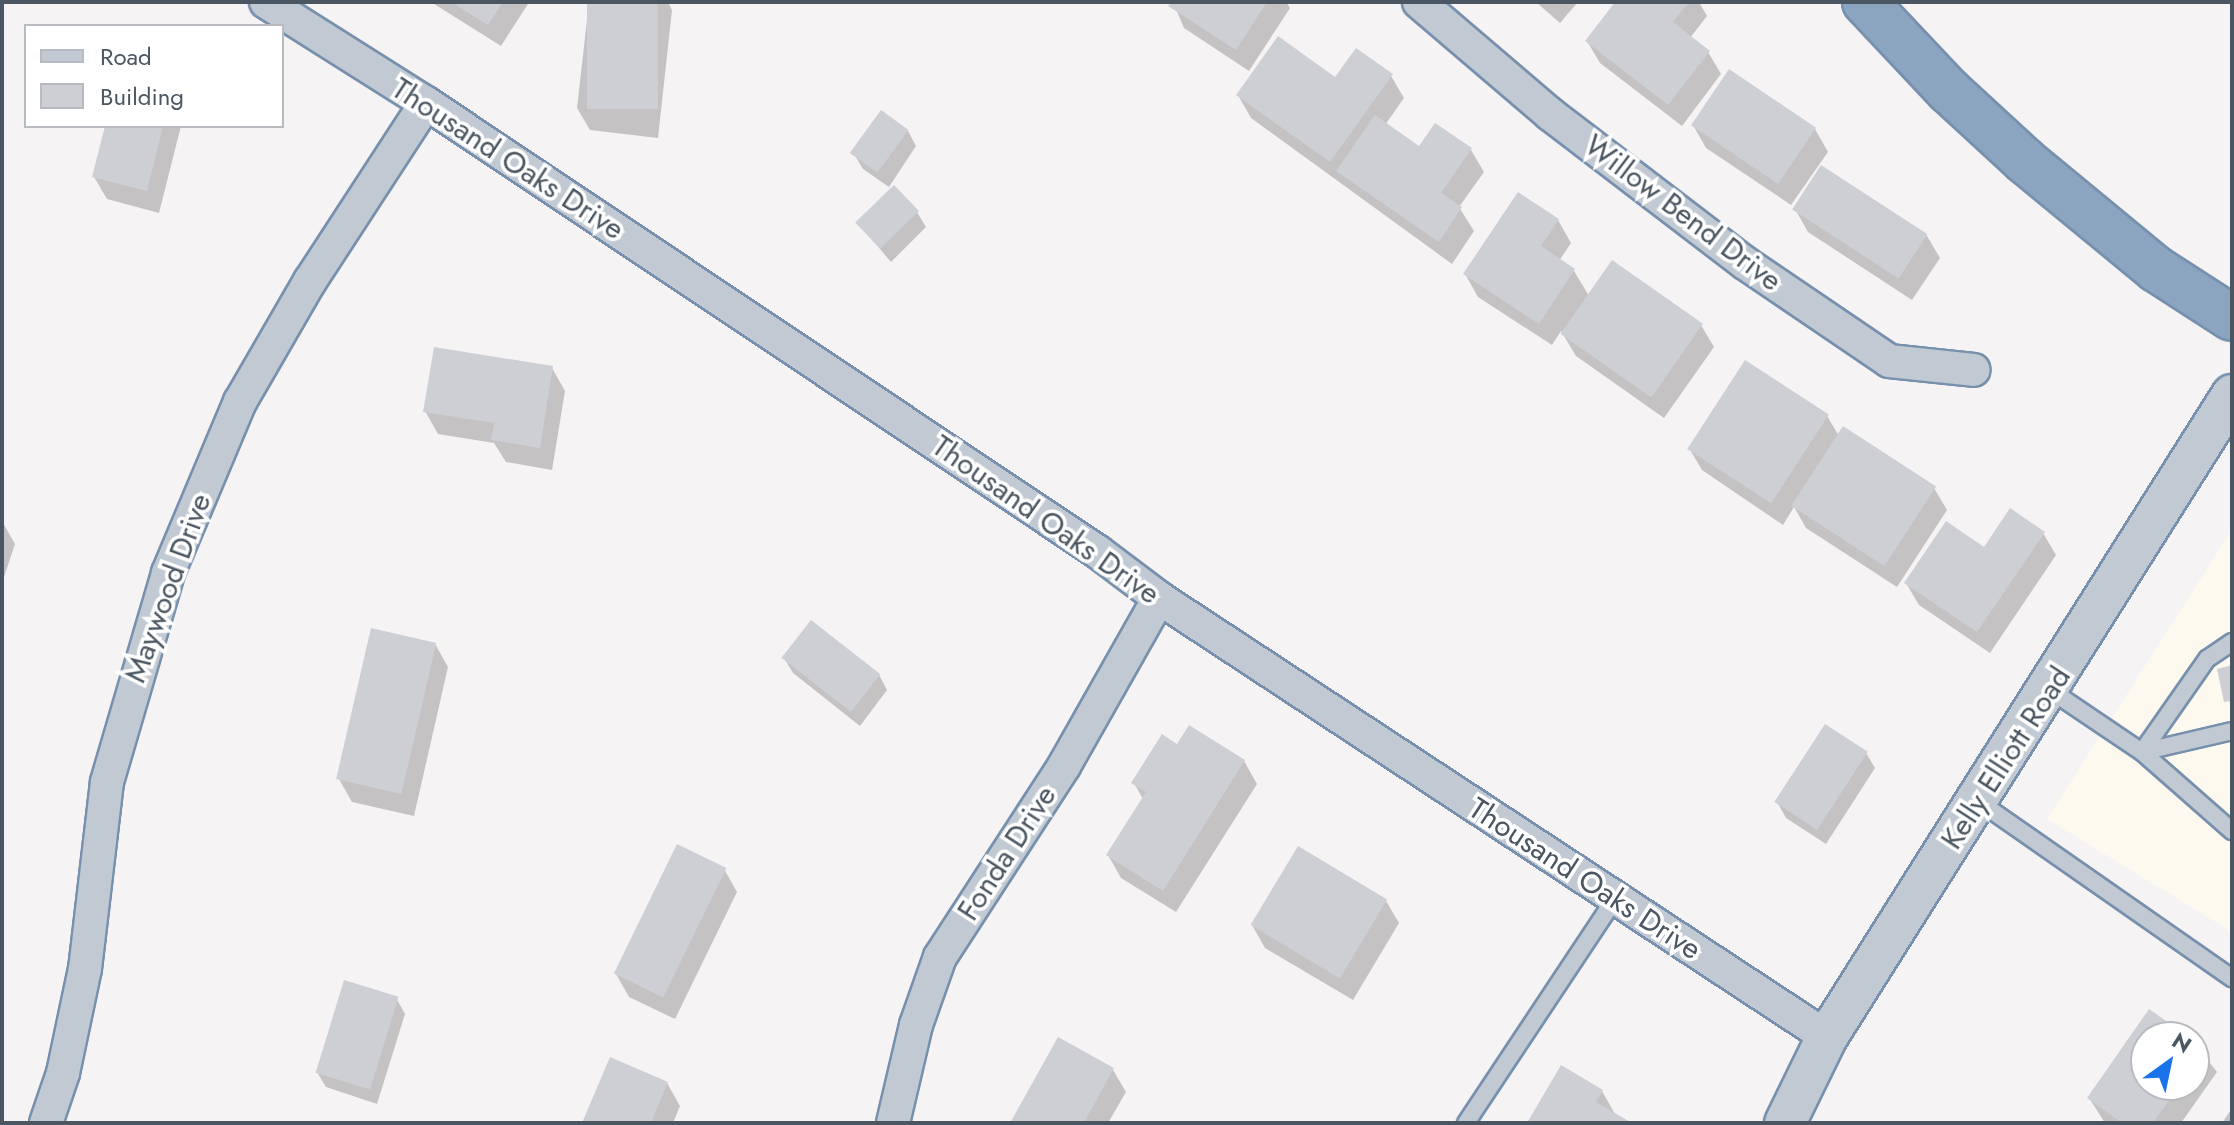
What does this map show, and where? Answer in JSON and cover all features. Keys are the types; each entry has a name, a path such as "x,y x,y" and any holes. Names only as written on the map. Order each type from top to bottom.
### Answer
{"highway":[{"path":"1865,2 1949,91 2025,161 2156,269 2232,318"}],"street":[{"name":"Thousand Oaks Drive","path":"266,2 426,103 1098,552 1159,598 1827,1037"},
{"name":"Willow Bend Drive","path":"1419,2 1550,114 1745,263 1889,361 1974,370"},
{"name":"Maywood Drive","path":"46,1123 63,1073 85,969 107,782 168,573 240,402 310,281 426,103"},
{"name":"Kelly Elliott Road","path":"1785,1123 1827,1037 2050,690 2232,395"},
{"name":"Fonda Drive","path":"893,1123 916,1025 940,957 1064,766 1159,598"}],"lane":[{"path":"2142,752 2207,659 2232,642"},
{"path":"2050,690 2142,752 2232,831"},
{"path":"2142,752 2232,731"},
{"path":"1978,801 2232,978"},
{"path":"1466,1123 1615,899"}],"shaded area":[{"path":"2232,530 2232,932 2047,819"}],"building":[{"path":"451,2 503,2 488,25"},
{"path":"587,2 658,2 658,109 587,109"},
{"path":"1171,2 1267,2 1236,50 1168,6"},
{"path":"1615,2 1689,2 1673,22 1710,51 1668,105 1585,41"},
{"path":"1278,36 1335,77 1356,48 1393,74 1330,162 1236,95"},
{"path":"1729,69 1816,128 1778,184 1691,125"},
{"path":"881,110 909,130 877,173 850,153"},
{"path":"1375,115 1419,146 1435,123 1472,148 1441,193 1462,207 1439,242 1336,171"},
{"path":"104,128 163,128 147,191 92,177"},
{"path":"1821,165 1928,234 1899,279 1792,209"},
{"path":"894,185 919,211 880,248 855,223"},
{"path":"1518,192 1559,219 1541,246 1575,269 1539,324 1463,274"},
{"path":"1612,260 1703,324 1651,397 1560,334"},
{"path":"434,347 553,366 540,448 491,440 494,423 423,412"},
{"path":"1745,360 1829,414 1771,503 1687,449"},
{"path":"1843,426 1936,486 1884,566 1791,506"},
{"path":"2010,508 2045,532 1977,632 1904,583 1946,521 1984,547"},
{"path":"811,620 880,674 851,712 781,658"},
{"path":"371,628 436,643 401,794 336,779"},
{"path":"2232,665 2232,701 2224,702 2217,669"},
{"path":"1825,724 1868,752 1817,830 1774,802"},
{"path":"1189,725 1245,760 1163,891 1106,855 1146,792 1131,783 1162,734 1177,744"},
{"path":"677,844 726,868 663,998 614,973"},
{"path":"1298,846 1387,900 1340,978 1251,925"},
{"path":"344,980 399,997 370,1089 316,1073"},
{"path":"2149,1009 2166,1021 2141,1021"},
{"path":"2130,1036 2130,1101 2169,1101 2153,1123 2122,1123 2087,1098"},
{"path":"1058,1037 1114,1068 1084,1123 1010,1123"},
{"path":"610,1057 668,1082 651,1123 582,1123"},
{"path":"1561,1065 1603,1090 1596,1102 1632,1123 1527,1123"}]}
